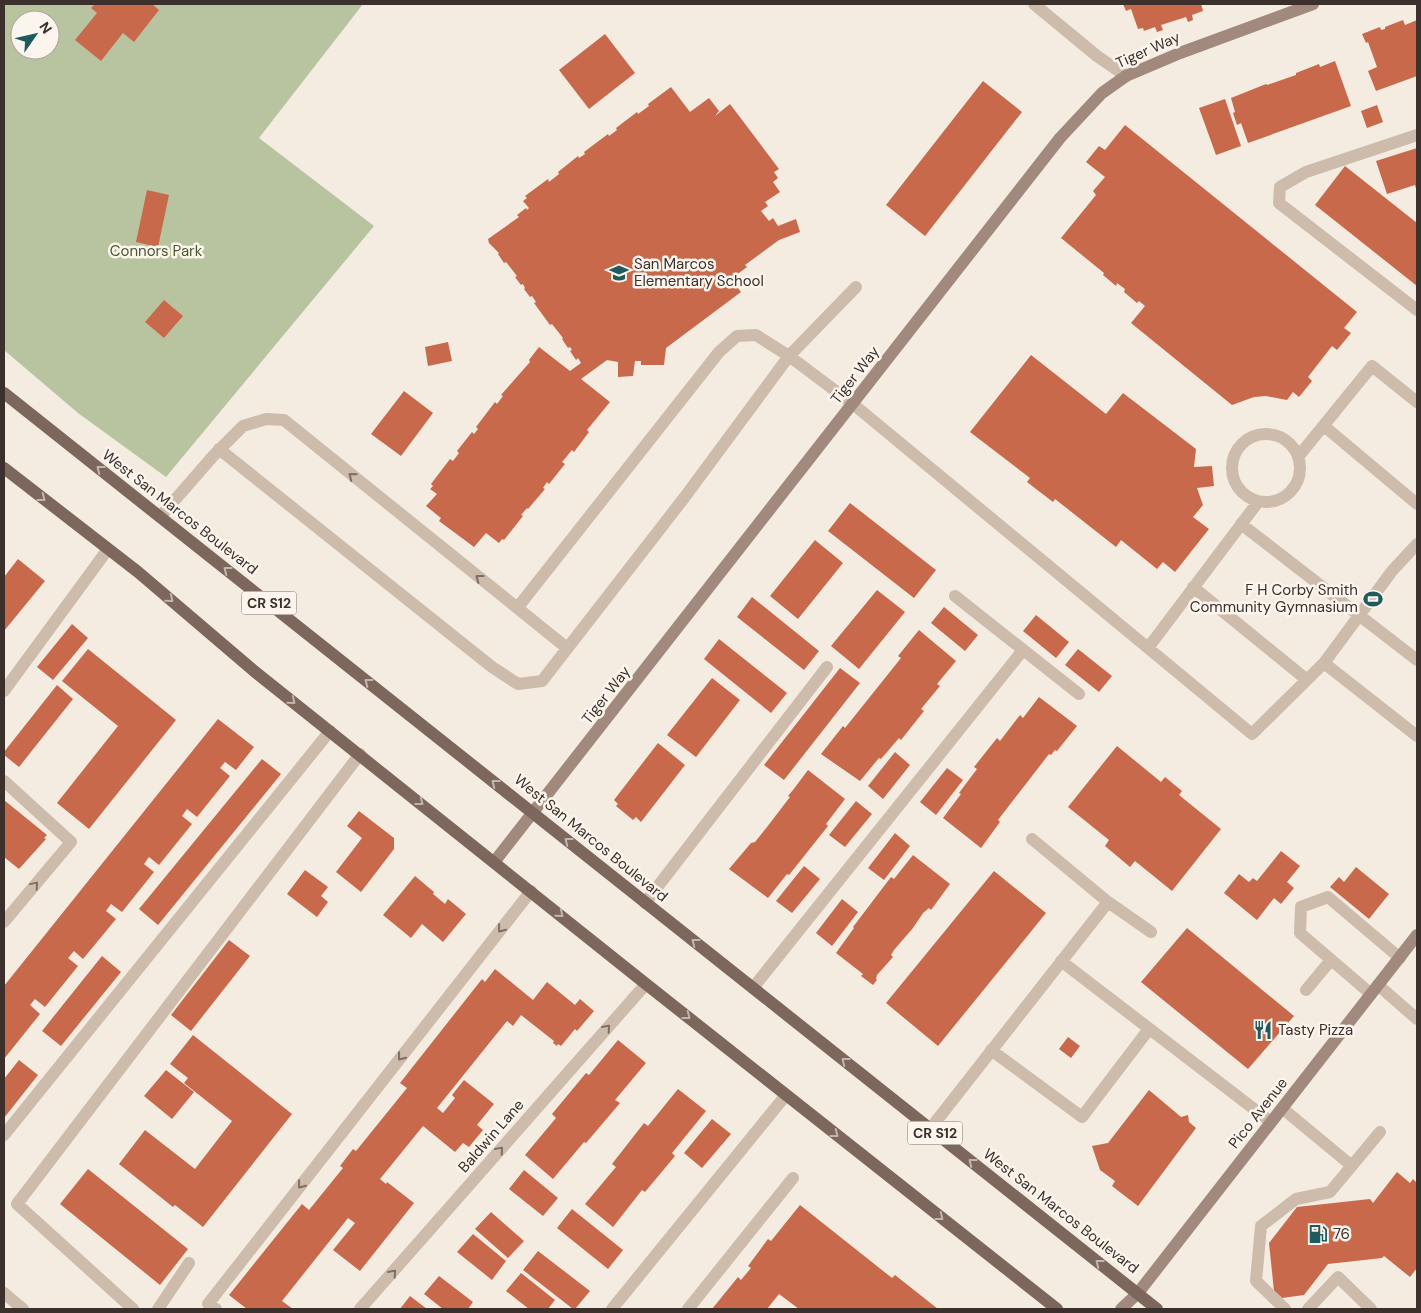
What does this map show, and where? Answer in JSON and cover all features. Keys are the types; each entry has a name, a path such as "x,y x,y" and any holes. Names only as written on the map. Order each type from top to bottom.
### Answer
{"main road":[{"name":"West San Marcos Boulevard","path":"4,393 1158,1309"},
{"path":"4,468 138,572 254,670 646,984 1057,1309"}],"street":[{"name":"Tiger Way","path":"495,862 1060,138 1102,93 1126,76 1180,53 1313,4"},
{"path":"1040,5 1097,56 1126,76"},
{"path":"1417,135 1306,172 1280,187 1279,203 1417,310"},
{"path":"219,449 492,667 518,684 542,681 684,498 789,356 856,287"},
{"path":"518,607 719,352 737,336 756,335 789,356 853,404 1252,734 1324,663 1392,571 1417,544"},
{"path":"1298,457 1372,366 1417,402"},
{"path":"160,517 219,449 243,426 266,419 284,420 567,648"},
{"path":"1324,426 1417,504"},
{"path":"1261,434 1273,434 1284,439 1292,446 1298,457 1300,469 1298,481 1291,492 1282,499 1270,503 1258,502 1246,497 1237,488 1232,477 1232,464 1235,453 1241,444 1250,437 1261,434"},
{"path":"1148,648 1258,502"},
{"path":"1241,524 1417,660"},
{"path":"4,691 108,548"},
{"path":"1194,587 1307,680"},
{"path":"955,596 1079,694"},
{"path":"753,988 1023,650"},
{"path":"1324,663 1417,736"},
{"path":"645,903 827,667"},
{"path":"4,1134 330,731"},
{"path":"133,1309 18,1204 360,754"},
{"path":"4,781 70,842 4,922"},
{"path":"1032,839 1108,902 1151,932"},
{"path":"216,1309 208,1304 531,891"},
{"path":"1400,958 1328,897 1301,907 1300,933 1331,960 1417,1019"},
{"path":"930,1129 1108,902"},
{"name":"Pico Avenue","path":"1121,1309 1138,1293 1417,935"},
{"path":"1306,990 1331,960"},
{"path":"1061,961 1271,1122"},
{"name":"Baldwin Lane","path":"360,1309 646,984"},
{"path":"991,1050 1082,1117 1149,1029"},
{"path":"612,1309 786,1095"},
{"path":"1282,1108 1352,1166"},
{"path":"1285,1309 1256,1281 1262,1226 1296,1198 1330,1192 1380,1132"},
{"path":"688,1309 793,1178"},
{"path":"158,1309 189,1262"},
{"path":"1308,1309 1338,1277 1370,1309"},
{"path":"4,1293 23,1309"}],"green space":[{"name":"Connors Park","path":"4,4 363,4 259,138 374,226 166,477 78,413 4,350"}],"building":[{"path":"95,4 152,4 159,10 134,42 123,33 101,61 75,40 97,13 91,8"},
{"path":"1123,4 1201,4 1203,11 1192,15 1193,20 1188,22 1186,17 1161,25 1163,30 1157,32 1155,27 1144,31 1143,28 1138,29 1131,9 1126,11"},
{"path":"1403,20 1405,25 1417,20 1417,76 1376,91 1368,71 1377,67 1368,42 1366,43 1362,34 1380,27 1381,30 1385,29 1385,27"},
{"path":"605,34 635,73 589,109 559,70"},
{"path":"1335,61 1351,106 1248,143 1241,123 1237,125 1231,98 1266,84 1296,75 1296,73 1319,64 1320,67"},
{"path":"983,81 1022,112 925,236 886,205"},
{"path":"671,87 690,112 709,98 719,111 715,116 730,104 779,169 774,172 778,178 773,182 780,192 765,202 768,206 761,211 769,221 773,218 778,226 796,219 800,232 779,240 745,265 747,267 731,279 741,292 666,348 664,365 641,365 641,361 635,361 633,376 618,377 618,362 607,360 581,379 610,402 587,430 589,432 574,452 572,450 562,462 565,464 549,484 547,482 543,488 545,489 521,515 523,516 504,540 502,539 499,543 486,533 474,547 439,521 441,518 426,506 437,494 430,489 433,486 431,484 450,459 453,461 459,453 457,451 472,432 474,434 478,429 476,427 495,402 497,404 503,396 501,395 530,362 529,360 539,347 570,371 581,363 578,358 576,360 570,351 572,350 570,347 568,348 552,324 550,325 534,303 536,302 532,296 530,297 523,284 521,285 515,277 517,276 506,262 504,263 488,239 519,217 517,215 526,208 527,210 529,208 523,201 527,198 525,196 548,179 549,182 578,156 579,158 585,154 584,152 608,134 609,136 617,130 616,128 637,112 638,114 649,106 648,104"},
{"path":"1225,99 1241,146 1216,155 1199,108"},
{"path":"1377,105 1383,122 1367,128 1361,111"},
{"path":"1125,125 1357,312 1344,328 1351,333 1337,350 1332,346 1308,377 1312,381 1299,397 1293,392 1287,400 1266,396 1254,397 1232,405 1131,323 1145,306 1139,301 1137,303 1117,283 1116,286 1103,275 1104,273 1061,238 1096,195 1093,191 1105,177 1086,162 1099,146 1105,150"},
{"path":"1417,148 1417,192 1415,185 1387,194 1376,161"},
{"path":"1345,166 1417,223 1417,286 1315,205"},
{"path":"147,190 169,195 158,247 136,242"},
{"path":"164,300 183,316 164,338 145,322"},
{"path":"448,342 452,361 428,366 425,347"},
{"path":"1031,355 1106,414 1123,393 1196,449 1194,467 1212,466 1214,486 1197,488 1203,505 1193,517 1209,529 1175,572 1163,562 1157,569 1121,540 1116,547 1055,499 1053,502 1027,482 1030,478 970,432"},
{"path":"404,391 433,413 401,456 371,434"},
{"path":"850,503 936,570 914,598 828,531"},
{"path":"815,540 843,563 798,619 770,596"},
{"path":"18,559 45,581 4,631 4,577"},
{"path":"877,590 905,612 859,669 831,646"},
{"path":"752,597 819,651 804,670 737,617"},
{"path":"944,607 978,635 965,651 931,623"},
{"path":"1036,615 1069,642 1056,658 1023,631"},
{"path":"72,624 88,638 53,680 37,667"},
{"path":"919,630 956,661 937,684 940,686 921,709 924,711 901,740 899,738 881,759 879,758 860,781 821,754 843,726 845,728 901,658 898,656"},
{"path":"719,639 787,693 771,713 704,659"},
{"path":"88,649 176,720 89,829 57,803 118,726 62,681"},
{"path":"1078,649 1112,676 1099,692 1065,665"},
{"path":"840,668 860,683 784,780 764,765"},
{"path":"712,678 740,700 696,757 667,735"},
{"path":"57,685 73,699 19,767 4,755 4,752"},
{"path":"1039,697 1077,726 1057,751 1055,750 1051,755 1049,754 998,820 1000,822 981,848 943,818 977,769 974,767 997,738 1000,741 1020,715 1023,718"},
{"path":"218,719 254,747 236,770 225,762 220,768 230,776 197,817 187,809 182,816 192,824 159,865 149,857 144,864 154,872 122,912 111,904 106,911 116,919 83,959 74,951 68,958 78,966 45,1007 35,999 30,1005 40,1014 4,1059 4,986"},
{"path":"658,743 685,765 641,822 636,817 633,820 616,806 618,804 614,800"},
{"path":"1117,746 1161,782 1165,777 1182,791 1179,795 1221,829 1172,891 1135,861 1130,867 1105,846 1109,840 1068,807"},
{"path":"895,752 910,765 883,799 868,786"},
{"path":"262,759 281,774 158,925 139,909"},
{"path":"947,768 963,780 936,815 920,802"},
{"path":"808,770 845,799 826,824 828,826 768,898 729,869 767,827"},
{"path":"4,800 47,835 44,838 46,839 19,869 4,857"},
{"path":"856,801 872,814 845,847 829,835"},
{"path":"359,811 394,838 394,849 361,892 336,872 362,838 347,826"},
{"path":"895,833 910,846 884,880 868,868"},
{"path":"1281,851 1300,866 1287,882 1294,888 1281,904 1274,898 1257,920 1224,893 1239,874 1249,882 1253,878 1257,881"},
{"path":"913,855 950,884 931,910 929,908 923,913 894,950 891,955 893,957 877,975 877,980 873,985 861,976 863,974 836,953 891,877 894,879"},
{"path":"804,866 820,879 792,913 776,901"},
{"path":"1356,867 1389,894 1369,919 1330,887 1339,877 1344,882"},
{"path":"305,870 328,887 321,896 328,902 317,917 287,894"},
{"path":"994,871 1046,913 938,1046 886,1003"},
{"path":"415,876 445,904 448,899 466,914 443,942 422,924 411,938 383,915"},
{"path":"842,899 858,912 832,946 816,933"},
{"path":"1187,928 1294,1016 1248,1069 1141,982"},
{"path":"229,940 250,956 191,1031 171,1015"},
{"path":"102,956 121,972 61,1046 42,1031"},
{"path":"495,969 533,1000 547,982 575,1005 580,999 594,1011 561,1046 553,1043 554,1041 521,1015 513,1026 507,1021 437,1108 443,1113 455,1098 452,1095 464,1080 494,1104 477,1125 483,1130 469,1147 463,1143 455,1152 423,1126 380,1179 386,1184 387,1182 414,1203 360,1271 333,1250 355,1223 348,1218 282,1301 293,1309 247,1309 229,1295 302,1204 309,1210 343,1168 340,1166 353,1149 356,1151 407,1088 400,1083 482,979 485,982"},
{"path":"193,1035 292,1114 203,1227 175,1205 173,1207 119,1164 145,1130 195,1169 232,1121 184,1083 188,1078 170,1064"},
{"path":"1068,1037 1080,1046 1071,1058 1059,1049"},
{"path":"618,1040 646,1063 615,1100 620,1103 553,1179 525,1155 556,1118 552,1114 586,1073 589,1075"},
{"path":"19,1060 38,1075 4,1118 4,1079"},
{"path":"166,1070 194,1092 172,1119 144,1096"},
{"path":"678,1089 706,1111 672,1153 675,1156 645,1192 642,1190 613,1227 585,1204 616,1167 612,1164 644,1123 648,1126"},
{"path":"1149,1090 1181,1117 1188,1115 1189,1122 1196,1128 1138,1206 1112,1186 1115,1181 1100,1170 1092,1146 1108,1143"},
{"path":"712,1119 731,1134 702,1168 684,1153"},
{"path":"88,1169 188,1249 160,1285 60,1204"},
{"path":"524,1170 558,1198 543,1216 509,1189"},
{"path":"1397,1172 1410,1183 1413,1179 1417,1183 1417,1268 1410,1277 1384,1256 1382,1258 1328,1264 1304,1295 1282,1298 1274,1291 1269,1243 1297,1207 1370,1199 1373,1203"},
{"path":"800,1205 892,1278 895,1275 938,1309 799,1309 779,1294 767,1309 712,1309 738,1277 741,1280 751,1268 748,1266 768,1239 771,1241"},
{"path":"572,1209 623,1250 608,1269 557,1228"},
{"path":"491,1212 524,1241 508,1258 475,1229"},
{"path":"473,1234 506,1261 492,1280 457,1252"},
{"path":"538,1251 590,1291 575,1309 523,1270"},
{"path":"521,1273 555,1300 548,1309 529,1309 506,1291"},
{"path":"439,1276 473,1302 468,1309 443,1309 424,1294"},
{"path":"410,1296 427,1309 400,1309"}],"place":[{"name":"San Marcos Elementary School","path":"619,273"},
{"name":"F H Corby Smith Community Gymnasium","path":"1373,599"},
{"name":"Tasty Pizza","path":"1263,1030"},
{"name":"76","path":"1318,1234"}]}
